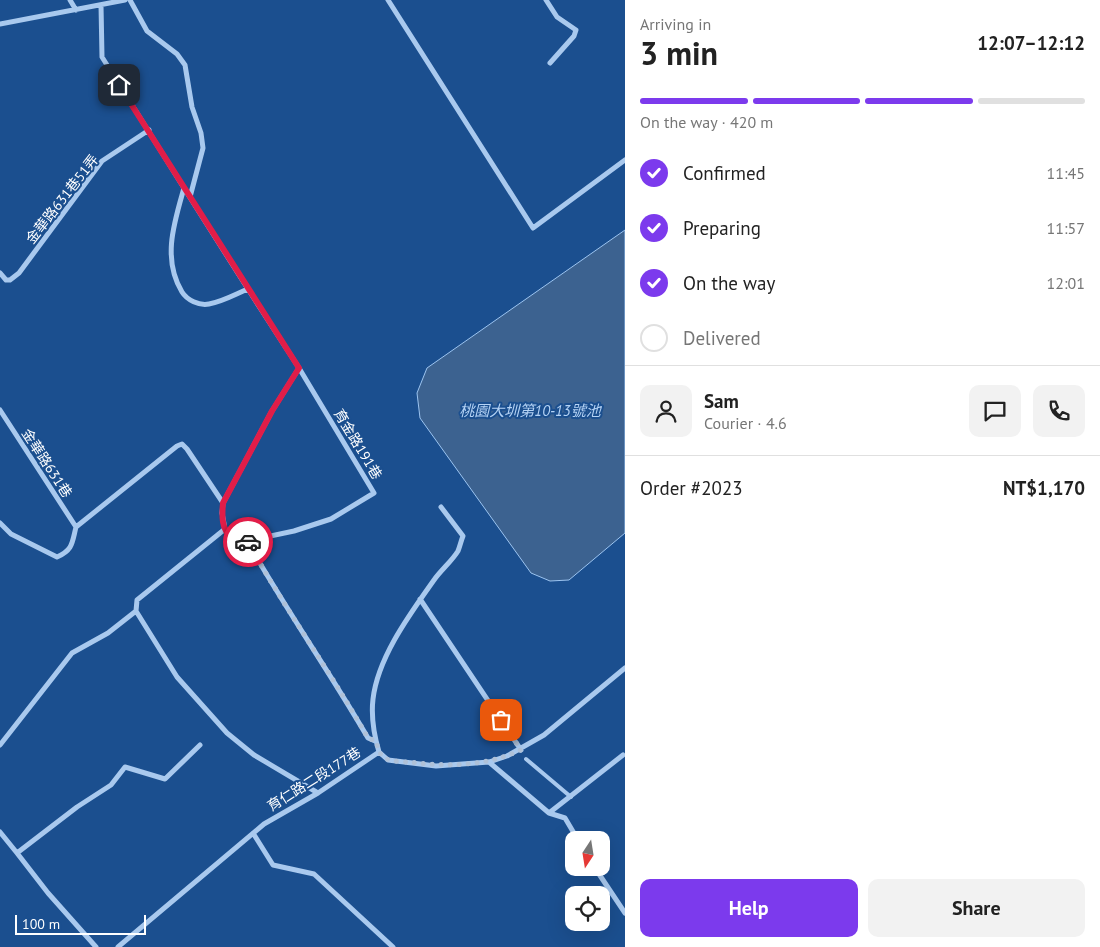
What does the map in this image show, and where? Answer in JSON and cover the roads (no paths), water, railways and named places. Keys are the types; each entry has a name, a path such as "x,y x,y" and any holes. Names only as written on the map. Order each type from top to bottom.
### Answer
{"street":[{"path":"70,0 76,10"},
{"path":"0,24 125,0"},
{"path":"130,0 147,31 177,54 184,65 192,107 201,134 202,148 190,197"},
{"path":"388,0 533,228 625,160"},
{"path":"546,0 557,17 576,30 574,36 550,63"},
{"path":"101,5 102,57 184,188 174,223 170,252 175,279 186,298 208,305 248,289"},
{"name":"金華路631巷51弄","path":"0,272 6,280 10,280 19,273 102,161 148,130"},
{"name":"育金路191巷","path":"184,188 299,368 374,493 331,519 294,531 247,541"},
{"path":"299,368 272,411 223,503 222,513 225,529 231,536 247,541 271,584 368,738 376,741"},
{"name":"金華路631巷","path":"0,410 76,527"},
{"path":"0,523 11,534 57,557 71,548 76,527 177,446 182,444 223,503"},
{"name":"育仁路二段177巷","path":"118,947 264,824 318,793 379,752 373,722 373,699 378,675 391,647 420,599 458,551 463,536 441,507"},
{"path":"225,529 137,600 136,611 177,678 227,733 254,755 318,793"},
{"path":"420,599 521,750"},
{"path":"0,744 72,653 108,633 136,611"},
{"path":"379,752 388,760 436,766 489,762 521,750 544,735 625,668"},
{"path":"17,853 77,807 112,785 125,767 165,779 200,745"},
{"path":"550,813 623,755"},
{"path":"489,762 550,813 565,818 573,831"},
{"path":"0,832 48,893 96,947"},
{"path":"253,833 273,865 314,874 393,947"},
{"path":"600,876 625,914"}],"lane":[{"path":"526,759 571,797"}],"water":[{"name":"桃園大圳第10-13號池","path":"625,230 625,533 569,580 550,581 531,573 420,418 417,393 427,368"}]}
